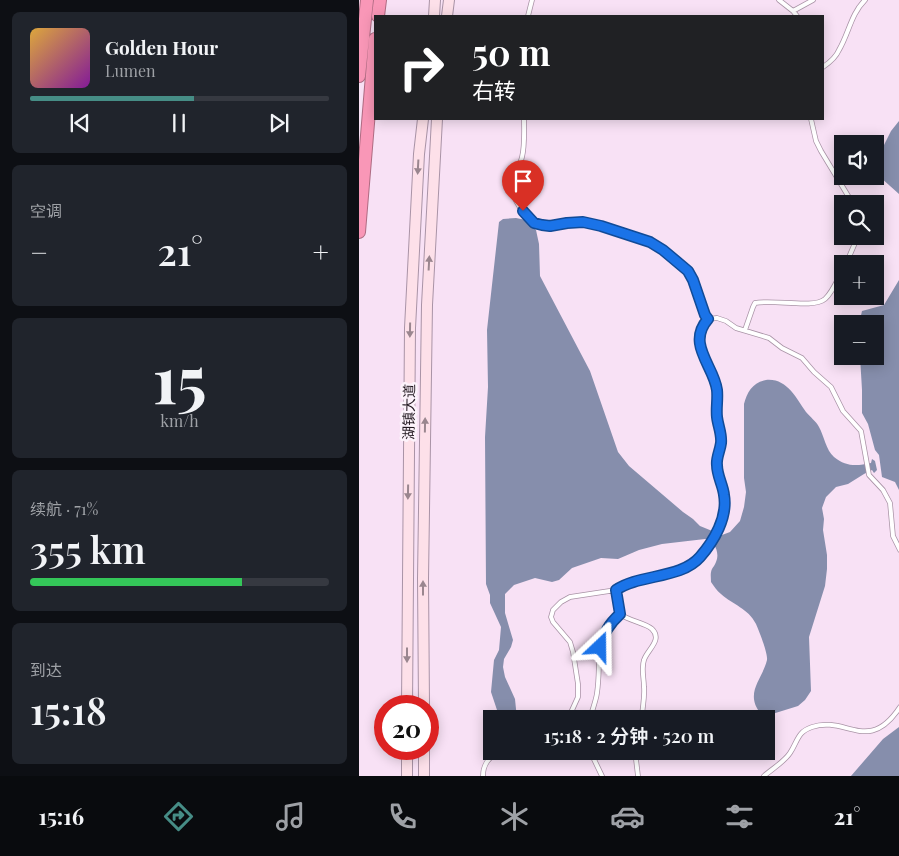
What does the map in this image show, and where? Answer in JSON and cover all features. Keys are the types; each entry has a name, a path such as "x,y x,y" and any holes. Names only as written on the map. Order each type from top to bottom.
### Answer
{"highway":[{"path":"359,76 367,0"},
{"path":"378,15 380,0"},
{"path":"359,232 374,51"}],"main road":[{"path":"434,15 435,0"},
{"path":"447,15 449,0"},
{"name":"湖镇大道","path":"407,695 410,328 419,154 423,120"},
{"name":"湖镇大道","path":"423,695 427,305 437,120"},
{"path":"407,760 407,776"},
{"path":"424,760 424,776"}],"lane":[{"path":"528,15 532,0"},
{"path":"779,0 796,15"},
{"path":"793,11 813,0"},
{"path":"824,66 839,51 851,19 865,0"},
{"path":"524,120 522,156 513,179 513,186 516,202 534,223 550,226 583,222 650,242 663,250 688,271 708,319"},
{"path":"811,120 821,151 848,195"},
{"path":"745,330 755,303 779,302 809,305 818,303 825,299 834,284"},
{"path":"572,710 578,697 573,652 569,642 553,622 551,617 553,610 569,596 616,590 624,584 641,581 685,567 701,556 724,516 724,494 718,476 717,464 721,443 717,416 717,390 701,349 704,324 708,319 717,318 726,321 736,328 769,338 782,348 802,358 831,387 843,411 861,431 869,475 883,490 890,503 893,536 899,550"},
{"path":"616,590 620,614 648,626 655,635 655,642 644,660 645,689 643,710"},
{"path":"593,710 597,694 600,647 604,633 620,614"},
{"path":"763,776 790,753 795,741 804,730 813,726 825,725 853,731 871,730 882,725 893,716 899,707"},
{"path":"483,776 485,763 488,760"},
{"path":"594,760 602,776"},
{"path":"636,760 638,776"}],"water":[{"path":"899,121 899,194 884,181 884,145"},
{"path":"516,218 526,220 536,230 539,244 540,276 590,371 618,452 629,466 700,526 722,535 730,532 740,521 746,492 744,478 744,404 751,388 761,381 773,380 780,382 790,390 818,425 829,451 838,460 843,463 856,465 871,463 872,459 875,461 877,470 874,473 872,470 848,484 836,487 826,497 822,508 827,555 825,586 809,637 811,691 798,706 775,713 775,710 758,710 756,706 754,693 767,660 765,647 757,627 749,614 720,593 711,582 711,572 716,563 717,551 709,540 705,539 662,544 639,550 618,559 601,558 572,568 559,580 552,582 535,578 514,585 505,594 505,613 513,640 504,659 503,667 505,677 515,699 516,710 497,710 491,692 494,660 499,650 501,627 490,603 490,595 486,584 485,437 488,387 487,330 499,222 503,219"},
{"path":"899,280 899,490 895,482 882,477 879,455 875,450 868,424 862,413 861,365 884,365 884,315 861,315 862,311 884,305"},
{"path":"899,727 899,776 851,776 883,739"}],"route":[{"path":"523,211 534,223 542,225 550,226 583,222 650,242 663,250 688,271 708,319 704,324 701,349 717,390 717,416 721,443 717,464 718,476 724,494 724,516 701,556 695,562 665,574 624,584 616,590 620,614 604,633 600,647"}]}
